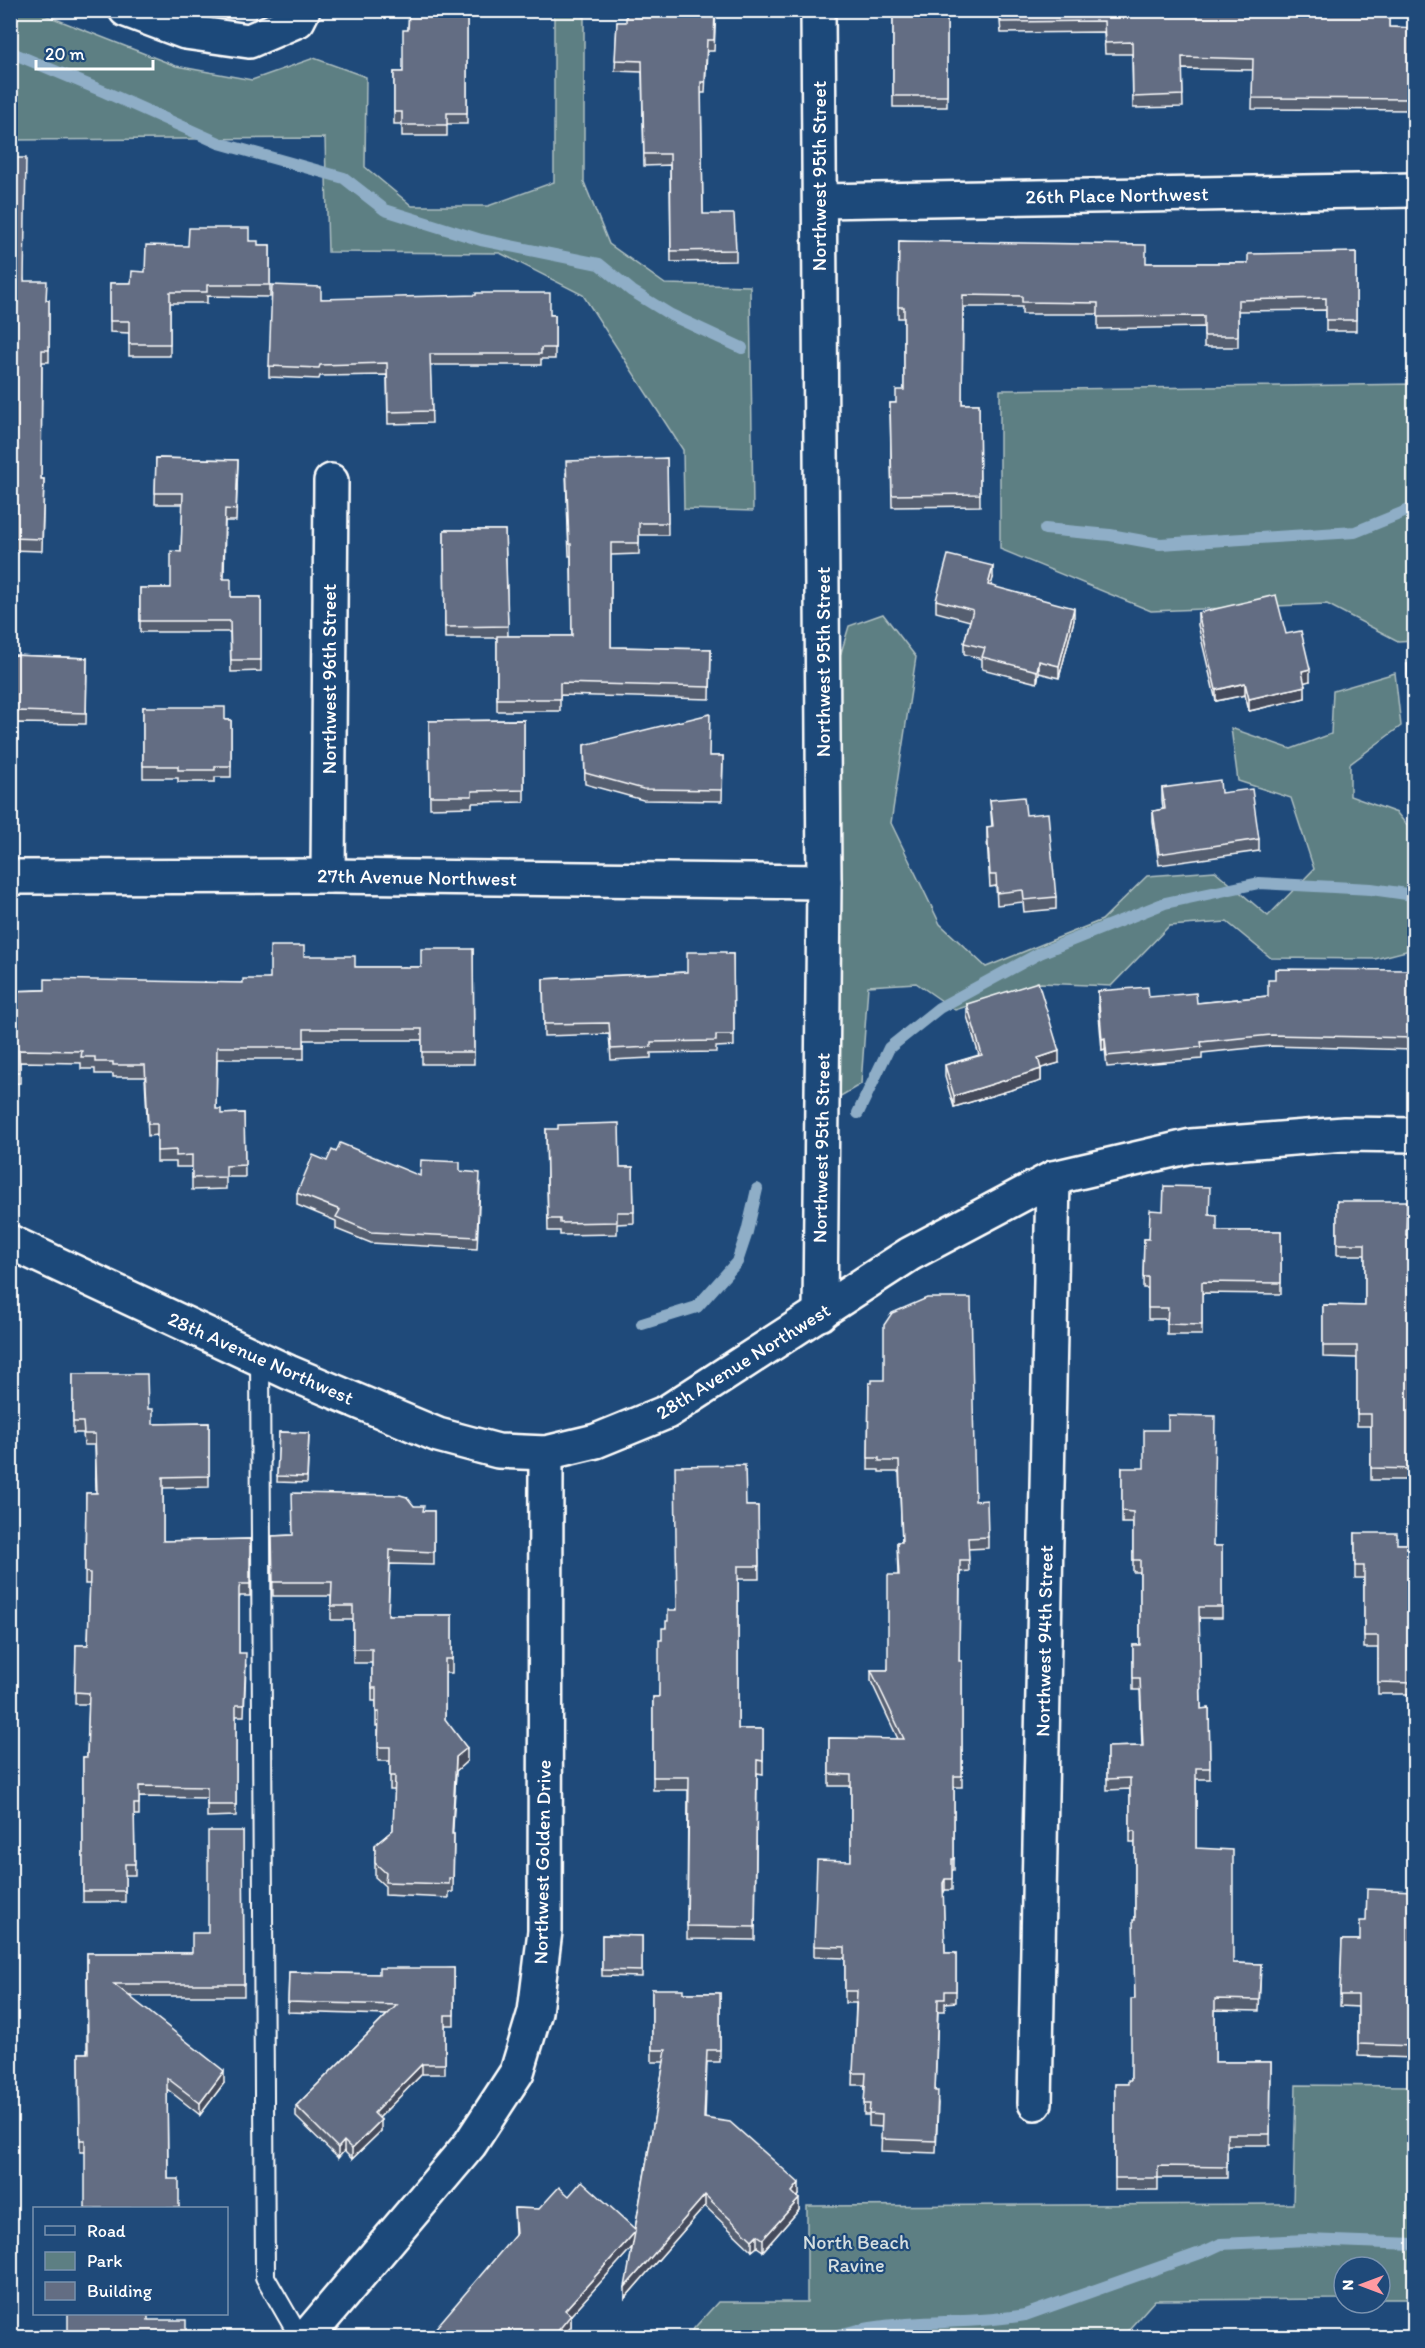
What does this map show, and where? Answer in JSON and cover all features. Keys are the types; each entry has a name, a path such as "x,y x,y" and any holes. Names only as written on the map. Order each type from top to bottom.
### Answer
{"street":[{"path":"126,10 185,32 249,41 298,20 303,10"},
{"name":"Northwest 95th Street","path":"819,10 824,882 820,1314"},
{"name":"26th Place Northwest","path":"820,201 1414,190"},
{"name":"Northwest 96th Street","path":"328,876 330,481"},
{"name":"27th Avenue Northwest","path":"10,877 328,876 824,882"},
{"name":"28th Avenue Northwest","path":"10,1242 260,1359 438,1435 498,1451 546,1453 596,1440 667,1413 910,1254 1053,1178 1191,1146 1344,1134 1414,1135"},
{"name":"Northwest 94th Street","path":"1035,2103 1053,1178"},
{"name":"Northwest Golden Drive","path":"306,2337 470,2144 517,2072 535,2012 544,1931 546,1453"}],"lane":[{"path":"260,1359 265,2277 300,2337"}],"green space":[{"path":"10,11 35,11 176,66 252,80 314,58 366,77 365,167 412,206 488,206 554,182 554,11 584,11 584,182 609,244 665,284 750,286 753,511 684,509 683,450 583,295 500,253 328,252 325,138 11,140"},
{"path":"1414,384 1414,640 1398,641 1327,604 1151,611 1000,549 1000,390"},
{"path":"883,614 916,657 891,823 940,924 986,967 1102,920 1147,876 1215,871 1268,916 1314,869 1291,798 1238,781 1231,728 1291,749 1331,734 1333,691 1395,673 1401,726 1350,764 1350,796 1397,813 1414,834 1414,949 1375,959 1271,958 1227,922 1169,926 1111,986 1040,983 955,1010 916,983 868,986 861,1084 829,1103 830,690 849,626"},
{"name":"North Beach Ravine","path":"1296,2085 1414,2086 1414,2299 1392,2299 1392,2255 1332,2255 1332,2299 1155,2300 1122,2337 686,2337 718,2302 807,2302 807,2206 1293,2204"}],"building":[{"path":"409,10 467,10 467,113 447,113 447,125 402,125 402,112 394,112 394,72 403,72 403,30 408,30"},
{"path":"661,10 715,10 714,40 707,40 705,82 701,82 703,214 734,214 736,250 671,251 670,154 644,154 642,61 615,60 617,22 626,22 626,14 661,15"},
{"path":"893,10 947,10 947,96 893,96"},
{"path":"1000,10 1389,10 1389,27 1414,28 1414,99 1252,98 1253,59 1182,57 1183,95 1133,97 1132,42 1105,43 1104,21 1001,22"},
{"path":"10,158 26,158 24,281 47,281 46,300 49,300 49,350 42,350 41,479 44,479 42,539 10,538"},
{"path":"189,228 249,228 249,241 258,241 258,245 270,245 270,285 207,285 207,292 170,292 170,344 129,344 129,321 110,321 110,283 131,283 132,271 145,272 146,245 188,246"},
{"path":"899,241 1146,245 1146,263 1248,263 1248,254 1356,252 1356,320 1326,320 1326,298 1238,300 1238,336 1204,336 1204,316 1098,317 1098,303 1022,302 1022,296 963,295 962,404 979,404 980,494 892,495 890,403 896,403 896,390 904,390 904,307 898,307"},
{"path":"272,285 321,287 321,299 476,295 476,293 550,293 550,315 555,315 555,348 541,348 541,354 430,354 432,411 388,412 387,363 320,365 319,368 269,366"},
{"path":"156,458 238,460 236,510 225,509 223,579 231,579 231,597 261,597 261,660 231,660 230,621 140,621 140,588 171,588 171,551 181,552 183,493 155,493"},
{"path":"667,458 668,523 639,523 639,543 611,543 611,647 711,649 710,687 560,683 560,699 497,699 497,636 572,636 571,544 569,544 566,461"},
{"path":"444,530 505,530 508,626 445,627"},
{"path":"948,555 993,566 988,585 1074,608 1059,666 1039,661 1037,671 982,657 985,648 964,643 973,610 936,600"},
{"path":"1276,595 1286,634 1301,631 1310,669 1302,671 1305,686 1249,699 1245,683 1216,690 1198,613"},
{"path":"10,655 87,658 86,713 17,711 17,788 10,788"},
{"path":"1414,662 1414,695 1407,664"},
{"path":"143,707 225,707 225,720 231,720 231,766 215,766 215,770 178,770 178,766 143,766"},
{"path":"710,714 709,756 723,756 722,790 643,789 585,773 584,745"},
{"path":"524,720 524,790 472,791 472,796 430,796 429,721"},
{"path":"1220,780 1221,793 1252,789 1259,839 1159,854 1153,811 1165,809 1162,788"},
{"path":"1024,797 1026,815 1048,813 1056,897 1024,900 1023,890 997,893 996,875 990,875 987,827 993,826 990,800"},
{"path":"270,946 304,946 304,956 355,956 355,967 421,967 421,949 473,949 474,1052 422,1052 422,1029 304,1029 304,1047 217,1047 216,1109 221,1109 221,1114 244,1113 245,1165 226,1166 226,1177 192,1178 192,1155 176,1156 176,1150 157,1151 157,1124 148,1124 145,1065 113,1065 113,1062 95,1062 95,1057 81,1057 82,1051 19,1050 20,1072 10,1072 10,991 45,990 45,979 243,983 243,979 270,979"},
{"path":"687,952 733,954 734,1035 716,1035 716,1041 651,1042 651,1047 611,1049 609,1023 544,1024 543,979 687,972"},
{"path":"1409,955 1414,955 1414,1038 1271,1035 1201,1042 1202,1047 1107,1056 1105,1038 1102,1039 1098,991 1148,987 1149,997 1196,993 1197,1003 1268,996 1268,980 1275,980 1275,969 1409,970"},
{"path":"1038,982 1059,1051 1038,1058 1041,1069 954,1096 945,1065 982,1055 967,1004"},
{"path":"619,1123 620,1167 633,1167 634,1212 617,1212 617,1222 560,1223 560,1219 548,1219 546,1129 558,1129 558,1125"},
{"path":"340,1143 420,1176 421,1160 460,1162 460,1171 480,1173 477,1237 371,1232 336,1217 340,1210 297,1193 313,1155 327,1161 332,1150 336,1152"},
{"path":"1164,1186 1210,1187 1209,1215 1217,1216 1217,1231 1281,1231 1281,1283 1202,1282 1202,1325 1167,1324 1168,1308 1148,1308 1148,1277 1143,1277 1144,1239 1149,1239 1150,1210 1163,1211"},
{"path":"1337,1201 1407,1201 1406,1235 1414,1235 1414,1469 1371,1468 1371,1414 1357,1414 1357,1346 1323,1346 1323,1305 1365,1306 1365,1244 1337,1244"},
{"path":"927,1298 971,1298 975,1501 987,1500 988,1537 968,1538 969,1560 960,1560 959,1661 962,1661 962,1776 954,1776 952,1879 945,1879 943,1883 945,1953 956,1953 956,1991 945,1991 945,1999 938,1999 936,2141 881,2139 882,2115 869,2114 870,2104 864,2104 866,2073 853,2073 857,1991 845,1991 845,1947 814,1946 817,1860 851,1861 851,1775 829,1774 829,1738 904,1739 871,1670 888,1670 888,1575 899,1575 897,1542 902,1542 899,1461 879,1461 879,1458 868,1458 869,1383 872,1383 872,1380 884,1380 884,1325 892,1313"},
{"path":"73,1374 147,1374 148,1409 153,1409 153,1424 209,1423 209,1476 163,1477 163,1541 250,1539 250,1584 240,1584 239,1589 239,1653 246,1653 244,1705 236,1705 236,1805 207,1805 207,1787 139,1786 139,1804 134,1804 135,1864 125,1864 125,1891 83,1891 83,1757 87,1757 89,1693 75,1692 76,1645 88,1645 90,1573 85,1572 86,1493 97,1493 95,1434 84,1434 83,1422 73,1422"},
{"path":"1168,1415 1215,1416 1213,1546 1222,1546 1222,1607 1199,1607 1201,1709 1209,1708 1210,1768 1196,1768 1196,1848 1233,1850 1233,1963 1261,1964 1259,2000 1215,1999 1215,2062 1271,2062 1270,2134 1227,2134 1227,2167 1158,2166 1158,2178 1115,2178 1115,2084 1128,2084 1128,2080 1131,2080 1131,1999 1135,1999 1133,1920 1135,1920 1135,1831 1130,1831 1130,1778 1107,1779 1107,1747 1143,1746 1140,1678 1133,1678 1133,1645 1140,1645 1140,1560 1133,1560 1133,1512 1122,1511 1122,1468 1144,1468 1144,1430 1168,1430"},
{"path":"279,1432 309,1433 307,1477 277,1476"},
{"path":"745,1465 746,1506 758,1506 759,1566 738,1566 738,1729 763,1729 763,1761 757,1760 755,1927 687,1926 689,1777 653,1777 653,1697 659,1697 659,1640 662,1640 662,1628 666,1628 668,1610 677,1610 675,1466"},
{"path":"292,1493 400,1495 407,1497 414,1506 424,1506 423,1511 434,1511 434,1552 390,1550 388,1615 452,1615 452,1659 445,1659 445,1719 467,1748 456,1757 452,1834 454,1834 453,1878 449,1878 449,1884 385,1882 386,1873 375,1863 375,1845 393,1830 395,1776 390,1776 390,1747 378,1747 379,1712 376,1712 376,1688 372,1688 372,1649 353,1649 353,1606 331,1606 332,1582 273,1582 272,1536 293,1535"},
{"path":"1355,1533 1397,1533 1397,1544 1414,1544 1414,1683 1378,1682 1378,1636 1364,1636 1364,1566 1355,1566"},
{"path":"208,1831 243,1831 244,1984 114,1984 224,2071 200,2103 167,2078 168,2179 179,2179 179,2207 85,2207 85,2140 80,2140 79,2053 88,2053 87,1953 192,1953 192,1933 208,1933"},
{"path":"1367,1889 1414,1891 1414,2046 1358,2044 1358,1995 1340,1995 1342,1940 1360,1940 1360,1921 1366,1921"},
{"path":"602,1935 642,1936 642,1971 602,1970"},
{"path":"379,1968 454,1968 454,2015 445,2015 445,2064 422,2064 374,2113 381,2120 352,2149 344,2141 338,2148 296,2106 397,2005 288,2002 289,1972 379,1974"},
{"path":"652,1989 683,1989 683,1993 720,1993 720,2050 707,2050 704,2118 730,2122 799,2183 792,2192 799,2199 763,2239 757,2235 752,2240 705,2195 625,2287 635,2232 565,2310 571,2315 553,2337 428,2337 516,2234 514,2208 539,2209 559,2187 569,2196 582,2181 635,2229 666,2050 652,2050"},
{"path":"68,2315 148,2315 148,2320 186,2320 186,2337 68,2337"}],"waterway":[{"path":"10,52 219,143 344,178 385,210 481,240 599,264 632,291 671,315 742,348"},
{"path":"1045,529 1110,535 1160,544 1355,532 1414,508"},
{"path":"858,1113 889,1048 939,1008 1040,953 1165,903 1259,883 1371,889 1414,895"},
{"path":"642,1324 697,1307 737,1262 757,1189"},
{"path":"830,2338 854,2331 902,2324 976,2321 1025,2315 1221,2244 1307,2240 1414,2244"}]}
